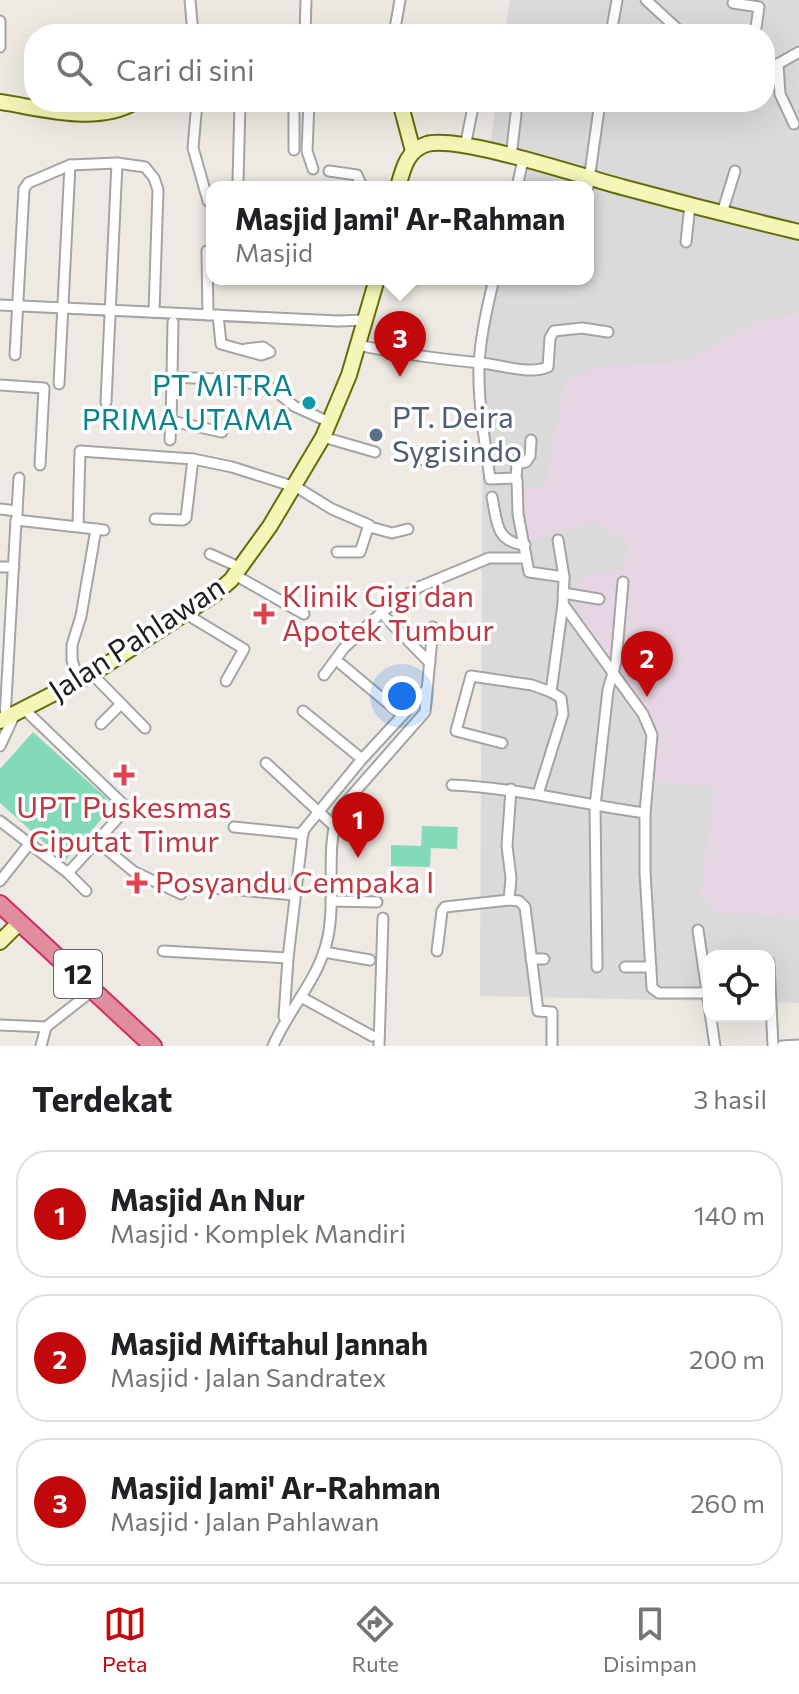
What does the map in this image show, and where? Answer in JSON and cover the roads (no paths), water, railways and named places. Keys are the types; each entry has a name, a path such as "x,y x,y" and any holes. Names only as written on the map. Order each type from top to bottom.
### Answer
{"highway":[{"name":"12","path":"0,904 153,1046"},
{"name":"12","path":"0,915 139,1046"}],"main road":[{"path":"0,102 24,104"},
{"path":"403,112 413,151"},
{"path":"400,181 413,151 434,143 517,158 583,181"},
{"path":"594,184 799,232"},
{"name":"Jalan Pahlawan","path":"11,717 86,678 215,594 238,572 270,526 323,437 344,387 375,285"},
{"path":"0,942 14,928"}],"street":[{"path":"190,0 192,24"},
{"path":"305,24 306,0"},
{"path":"396,24 400,0"},
{"path":"613,24 617,0"},
{"path":"646,0 672,24"},
{"path":"733,3 758,5 756,24"},
{"path":"0,21 0,47"},
{"path":"775,64 799,52"},
{"path":"778,64 780,94 794,124"},
{"path":"196,112 193,148 206,194"},
{"path":"238,181 240,112"},
{"path":"294,112 294,150"},
{"path":"309,112 307,151 313,169"},
{"path":"465,147 472,112"},
{"path":"589,181 599,112"},
{"path":"516,114 517,181"},
{"path":"106,402 117,163"},
{"path":"15,355 25,186 70,165 117,163 145,167 154,178 158,190 154,312"},
{"path":"59,384 70,165"},
{"path":"329,171 357,175 360,181"},
{"path":"722,213 735,171"},
{"path":"686,242 690,205"},
{"path":"210,285 213,315 221,344 246,349"},
{"path":"492,285 479,362 486,452 490,479 516,479"},
{"path":"0,305 366,320"},
{"path":"338,321 359,341 527,369 546,369 554,331 582,328 608,332"},
{"path":"170,440 173,322"},
{"path":"172,377 264,385 294,406 329,422"},
{"path":"0,385 44,388 40,465"},
{"path":"171,421 222,432"},
{"path":"323,437 375,452"},
{"path":"531,440 530,456 526,462 517,464 516,479 518,514 526,558 531,574 564,577"},
{"path":"78,526 80,451 193,459 232,467 293,486 370,527 392,533 408,529"},
{"path":"417,460 486,452"},
{"path":"155,519 186,518 193,459"},
{"path":"0,746 11,717 19,478"},
{"path":"492,497 500,533 510,543 525,545"},
{"path":"0,509 17,516 100,529 72,645 72,660 86,678 121,704 145,728"},
{"path":"337,552 360,552 370,527"},
{"path":"551,692 563,599 564,577 558,540"},
{"path":"210,554 304,614"},
{"path":"324,675 344,648 383,611 419,587 489,558 526,558"},
{"path":"0,567 14,567"},
{"path":"597,967 595,806 608,690 616,662 623,582"},
{"path":"563,599 599,599"},
{"path":"563,599 652,730 645,813 652,988 656,993 703,993"},
{"path":"186,614 244,649 226,681"},
{"path":"386,618 430,663"},
{"path":"273,1046 283,1021 301,997 324,952 331,901 334,826 339,810 425,712 433,627"},
{"path":"341,664 402,715"},
{"path":"502,743 456,731 471,676 532,685 561,698 563,714 538,794"},
{"path":"283,1021 303,834 362,759 427,689"},
{"path":"101,724 121,704"},
{"path":"303,711 362,759"},
{"path":"11,717 126,806 127,810 68,873"},
{"path":"266,763 334,826"},
{"path":"452,785 511,789 645,813"},
{"path":"509,900 511,881 507,856 511,789"},
{"path":"0,821 68,873 86,891"},
{"path":"234,827 303,834"},
{"path":"98,842 133,871 181,894"},
{"path":"0,881 30,843"},
{"path":"215,888 295,895"},
{"path":"331,901 377,902"},
{"path":"437,951 445,907 519,901 525,906 538,1011 552,1013 552,1046"},
{"path":"379,1046 383,918"},
{"path":"698,930 703,952"},
{"path":"163,951 288,958"},
{"path":"324,952 370,960"},
{"path":"531,959 544,959"},
{"path":"625,967 651,967"},
{"path":"41,1046 46,1027 87,995"},
{"path":"301,997 372,1036"},
{"path":"710,1022 713,1044"},
{"path":"772,1022 773,1046"},
{"path":"0,1025 46,1027"},
{"path":"782,1046 799,1045"}],"place":[{"name":"Masjid Jami' Ar-Rahman","path":"400,377"},
{"name":"PT MITRA PRIMA UTAMA","path":"309,403"},
{"name":"PT. Deira Sygisindo","path":"376,435"},
{"name":"Klinik Gigi dan Apotek Tumbur","path":"264,614"},
{"name":"Masjid Miftahul Jannah","path":"647,697"},
{"name":"UPT Puskesmas Ciputat Timur","path":"124,775"},
{"name":"Masjid An Nur","path":"358,858"},
{"name":"Posyandu Cempaka I","path":"137,883"}]}
